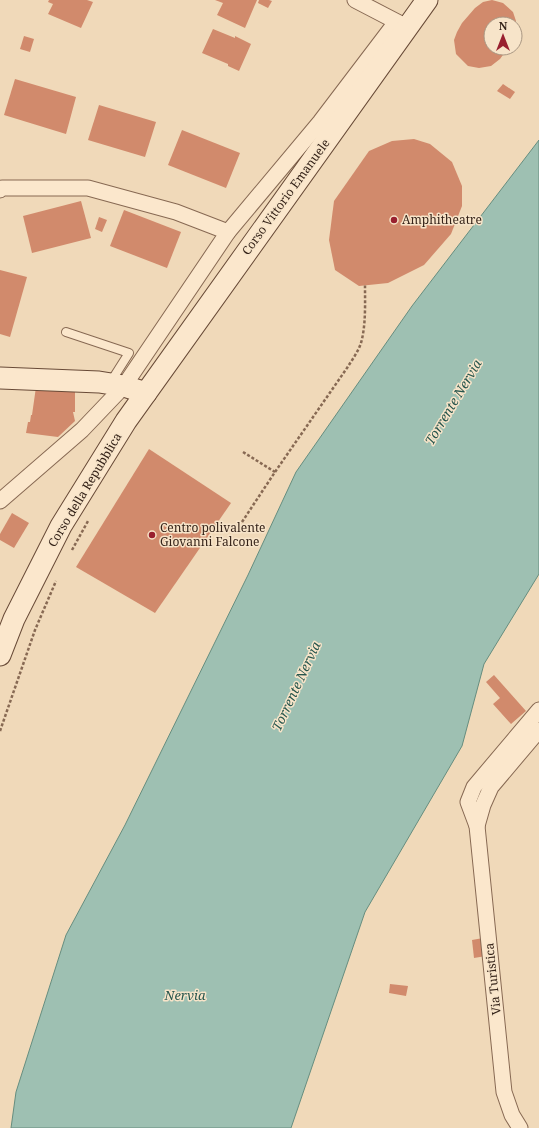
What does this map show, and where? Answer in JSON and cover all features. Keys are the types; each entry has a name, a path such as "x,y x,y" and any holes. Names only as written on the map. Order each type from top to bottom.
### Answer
{"main road":[{"name":"Corso Vittorio Emanuele","path":"146,393 329,137 402,25 427,0"},
{"path":"0,378 99,382 146,393"},
{"name":"Corso della Repubblica","path":"0,655 14,619 61,526 126,421 146,393"}],"street":[{"path":"0,501 82,430 117,385 228,232 327,112 402,25 355,0"},
{"path":"327,112 329,137"},
{"path":"0,190 2,188 88,188 176,212 228,232"},
{"name":"Via Turistica","path":"520,1128 512,1115 504,1092 477,826 468,802 474,787 539,710"},
{"name":"Via Turistica","path":"477,826 483,805 492,787 539,730"}],"lane":[{"path":"66,332 128,353 117,385"}],"path":[{"path":"242,522 357,353 361,342 364,324 365,285"},
{"path":"243,452 275,472"},
{"path":"69,556 91,517"},
{"path":"0,731 35,630 59,575"}],"water":[{"path":"539,140 539,574 484,664 462,746 365,912 291,1128 11,1128 16,1092 66,935 125,825 248,575 296,472 412,306"}],"building":[{"path":"49,0 87,0 93,2 81,28 48,14 53,4 48,2"},
{"path":"215,0 257,0 245,28 217,15 223,3"},
{"path":"259,0 272,1 268,8 258,3"},
{"path":"492,0 503,3 513,12 514,16 483,16 483,56 502,56 491,66 479,68 468,66 456,54 454,40 462,23 475,8 483,2"},
{"path":"213,29 235,38 235,36 251,44 239,71 228,66 228,64 202,53"},
{"path":"24,36 34,39 30,52 20,49"},
{"path":"15,79 76,97 66,134 4,115"},
{"path":"503,84 515,92 510,99 497,91"},
{"path":"99,105 156,122 145,157 88,140"},
{"path":"182,130 240,153 226,188 168,165"},
{"name":"Amphitheatre","path":"414,139 430,144 452,162 462,186 462,206 451,234 424,265 388,283 359,286 335,270 329,240 334,201 369,151 392,141"},
{"path":"81,201 91,238 32,253 23,216"},
{"path":"124,210 181,232 167,268 110,246"},
{"path":"99,217 107,220 102,232 95,229"},
{"path":"0,270 27,277 10,337 0,334"},
{"path":"36,387 64,391 65,387 75,388 75,412 73,412 75,421 58,437 26,433 28,422 30,422 32,415"},
{"name":"Centro polivalente Giovanni Falcone","path":"149,449 231,503 155,613 76,567"},
{"path":"12,513 29,523 14,548 0,540 0,534"},
{"path":"494,675 526,711 511,724 493,704 500,698 486,682"},
{"path":"483,938 486,956 474,958 472,940"},
{"path":"390,984 408,986 406,996 389,993"}],"place":[{"name":"Amphitheatre","path":"394,220"},
{"name":"Centro polivalente Giovanni Falcone","path":"152,535"}],"water label":[{"name":"Torrente Nervia","path":"453,402"},
{"name":"Torrente Nervia","path":"296,686"},
{"name":"Nervia","path":"185,995"}]}
